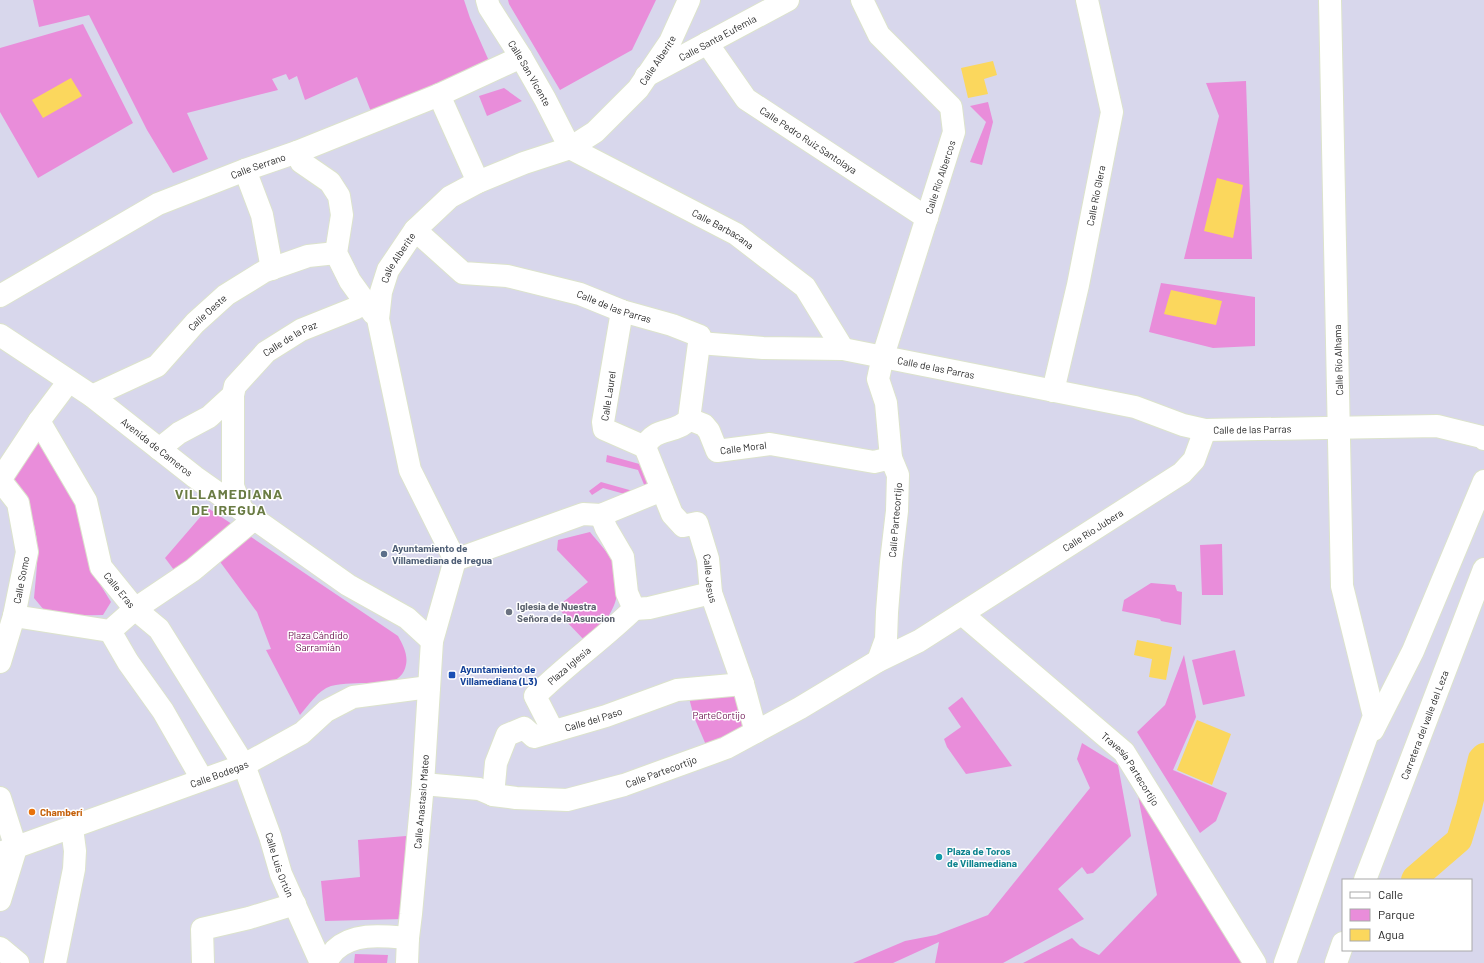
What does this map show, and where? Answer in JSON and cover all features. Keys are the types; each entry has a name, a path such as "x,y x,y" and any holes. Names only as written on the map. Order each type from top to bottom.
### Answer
{"street":[{"name":"Calle San Vicente","path":"487,0 521,56 570,148"},
{"name":"Calle Alberite","path":"455,560 410,470 371,311 388,270 415,230 450,197 478,182 524,163 570,148 595,132 638,89 670,42 689,0"},
{"name":"Calle Santa Eufemia","path":"646,76 788,0"},
{"name":"Calle Río Albercos","path":"862,0 880,35 950,107 954,132 883,356"},
{"name":"Calle Río Glera","path":"1053,391 1078,285 1112,112 1087,0"},
{"name":"Calle Río Alhama","path":"1330,0 1340,427 1342,586 1374,716 1362,750"},
{"name":"Calle Pedro Ruiz Santolaya","path":"707,43 746,99 927,218"},
{"name":"Calle Serrano","path":"0,296 158,204 245,170 297,152 439,94 521,56"},
{"path":"439,94 478,182"},
{"name":"Calle Barbacana","path":"570,148 736,234 805,287 843,349"},
{"path":"297,152 301,162 330,182 338,196 342,215 336,254 350,281 371,311"},
{"path":"245,170 262,215 272,268"},
{"name":"Calle de las Parras","path":"415,230 463,273 507,276 580,294 622,311 672,325 700,336 699,343 763,348 843,349 1135,407 1183,425 1205,430 1437,426 1483,438"},
{"name":"Calle Oeste","path":"92,396 157,366 195,323 226,294 265,271 308,256 336,254"},
{"name":"Calle de la Paz","path":"248,514 234,486 233,395 235,386 266,352 301,330 356,308 371,311"},
{"name":"Calle Laurel","path":"622,311 603,422 604,429 645,447"},
{"name":"Avenida de Cameros","path":"0,335 92,396 195,477 348,585 407,618 432,641"},
{"path":"645,447 648,440 656,434 684,424 688,419 699,343"},
{"name":"Calle Partecortijo","path":"878,661 886,639 891,562 897,512 898,475 891,458 886,404 878,379 883,356"},
{"path":"0,480 39,421 69,381"},
{"name":"Calle de la Paz","path":"159,449 179,433 209,418 233,395"},
{"name":"Calle Moral","path":"688,419 704,425 709,431 717,451 770,444 874,462 891,458"},
{"name":"Calle Eras","path":"39,421 86,501 101,567 135,609 159,628 244,764"},
{"name":"Calle Río Jubera","path":"962,614 1182,473 1194,460 1205,430"},
{"name":"Calle Jesus","path":"645,447 672,514 683,526 697,523 708,559 711,593 743,684 756,732"},
{"name":"Calle Somo","path":"0,480 18,503 27,552 14,616 0,662"},
{"path":"1285,963 1362,750 1413,651 1484,481"},
{"path":"432,641 455,560 583,514 601,515 662,490"},
{"path":"110,631 135,609 193,570 248,514"},
{"path":"601,515 606,528 623,557 627,593 634,609 649,608 711,593"},
{"name":"Carretera del valle del Leza","path":"1364,879 1484,569"},
{"name":"Plaza Iglesia","path":"553,731 534,696 550,680 587,651 634,609"},
{"name":"Calle Partecortijo","path":"423,784 479,789 493,795 516,798 567,800 624,785 726,748 800,708 878,661 919,641 962,614"},
{"name":"Travesía Partecortijo","path":"962,614 1124,752 1255,963"},
{"path":"14,616 110,631"},
{"path":"110,631 128,662 163,711 202,779"},
{"name":"Calle Anastasio Mateo","path":"407,963 408,938 423,784 432,641"},
{"name":"Calle del Paso","path":"493,795 496,763 508,736 524,728 534,737 606,716 678,690 743,684"},
{"name":"Calle Bodegas","path":"8,851 244,764 302,733 326,711 353,697 429,687"},
{"name":"Calle Luis Ortún","path":"244,764 270,836 281,874 321,963"},
{"path":"0,798 8,851 0,900"},
{"path":"55,963 74,869 75,851 72,828"},
{"path":"204,963 202,929 249,918 294,904"},
{"path":"327,963 328,958 343,942 372,935 408,938"},
{"path":"1336,963 1342,946"},
{"path":"0,948 18,963"}],"green space":[{"path":"33,0 464,0 470,18 489,61 372,114 357,77 305,100 297,76 289,80 286,74 272,79 278,90 187,113 208,159 173,173 147,130 89,15 39,27"},
{"path":"508,0 656,0 632,50 560,90"},
{"path":"83,24 133,123 38,178 0,112 0,48"},
{"path":"1246,81 1252,259 1184,259 1219,116 1206,83"},
{"path":"504,88 522,101 487,116 479,96"},
{"path":"988,102 993,122 982,165 970,162 986,122 970,106"},
{"path":"1161,283 1255,297 1255,346 1213,348 1149,332"},
{"path":"39,436 78,505 90,568 111,602 103,615 49,616 34,598 37,560 37,540 35,530 28,510 8,479"},
{"path":"607,455 643,465 650,485 645,487 638,470 606,462"},
{"path":"601,482 640,493 639,498 603,488 592,495 589,491"},
{"name":"Plaza Cándido Sarramián","path":"208,508 398,636 404,648 406,657 406,666 401,675 388,683 351,683 331,686 322,691 300,715 266,650 271,649 257,612 218,559 183,582 165,558"},
{"path":"590,532 611,558 618,585 615,604 611,612 587,643 565,620 567,618 557,607 588,582 557,550 558,540"},
{"path":"1222,544 1223,595 1202,595 1200,545"},
{"path":"1151,583 1175,585 1177,591 1182,592 1181,625 1122,611 1124,600"},
{"path":"1235,650 1245,696 1203,705 1192,660"},
{"path":"1184,655 1196,717 1173,770 1227,793 1216,821 1200,833 1137,732 1165,705"},
{"name":"ParteCortijo","path":"735,690 746,727 706,745 694,717 689,698"},
{"path":"962,697 1012,766 966,774 947,747 944,739 961,727 948,708"},
{"path":"1082,743 1118,765 1131,836 1093,873 1087,874 1082,867 1058,889 1084,919 1003,963 935,963 939,942 893,963 853,963 905,941 936,935 988,915 1090,788 1077,759"},
{"path":"1134,775 1247,963 1023,963 1072,938 1080,946 1099,955 1157,895"},
{"path":"406,836 403,919 325,921 321,881 360,877 358,840"},
{"path":"355,954 388,955 387,963 354,963"}],"water":[{"path":"993,61 997,75 984,79 988,94 968,98 961,68"},
{"path":"71,78 82,96 43,118 32,100"},
{"path":"1217,178 1243,185 1233,238 1204,231"},
{"path":"1171,290 1222,301 1216,325 1164,314"},
{"path":"1137,640 1172,647 1166,680 1149,677 1152,659 1134,655"},
{"path":"1197,720 1231,734 1212,785 1177,770"}],"waterway":[{"path":"1414,879 1459,840 1481,759 1484,756"}],"place":[{"name":"Ayuntamiento de Villamediana de Iregua","path":"384,554"},
{"name":"Iglesia de Nuestra Señora de la Asuncion","path":"509,612"},
{"name":"Ayuntamiento de Villamediana (L3)","path":"452,675"},
{"name":"Chamberí","path":"32,812"},
{"name":"Plaza de Toros de Villamediana","path":"939,857"}],"district":[{"name":"VILLAMEDIANA DE IREGUA","path":"229,502"}]}
